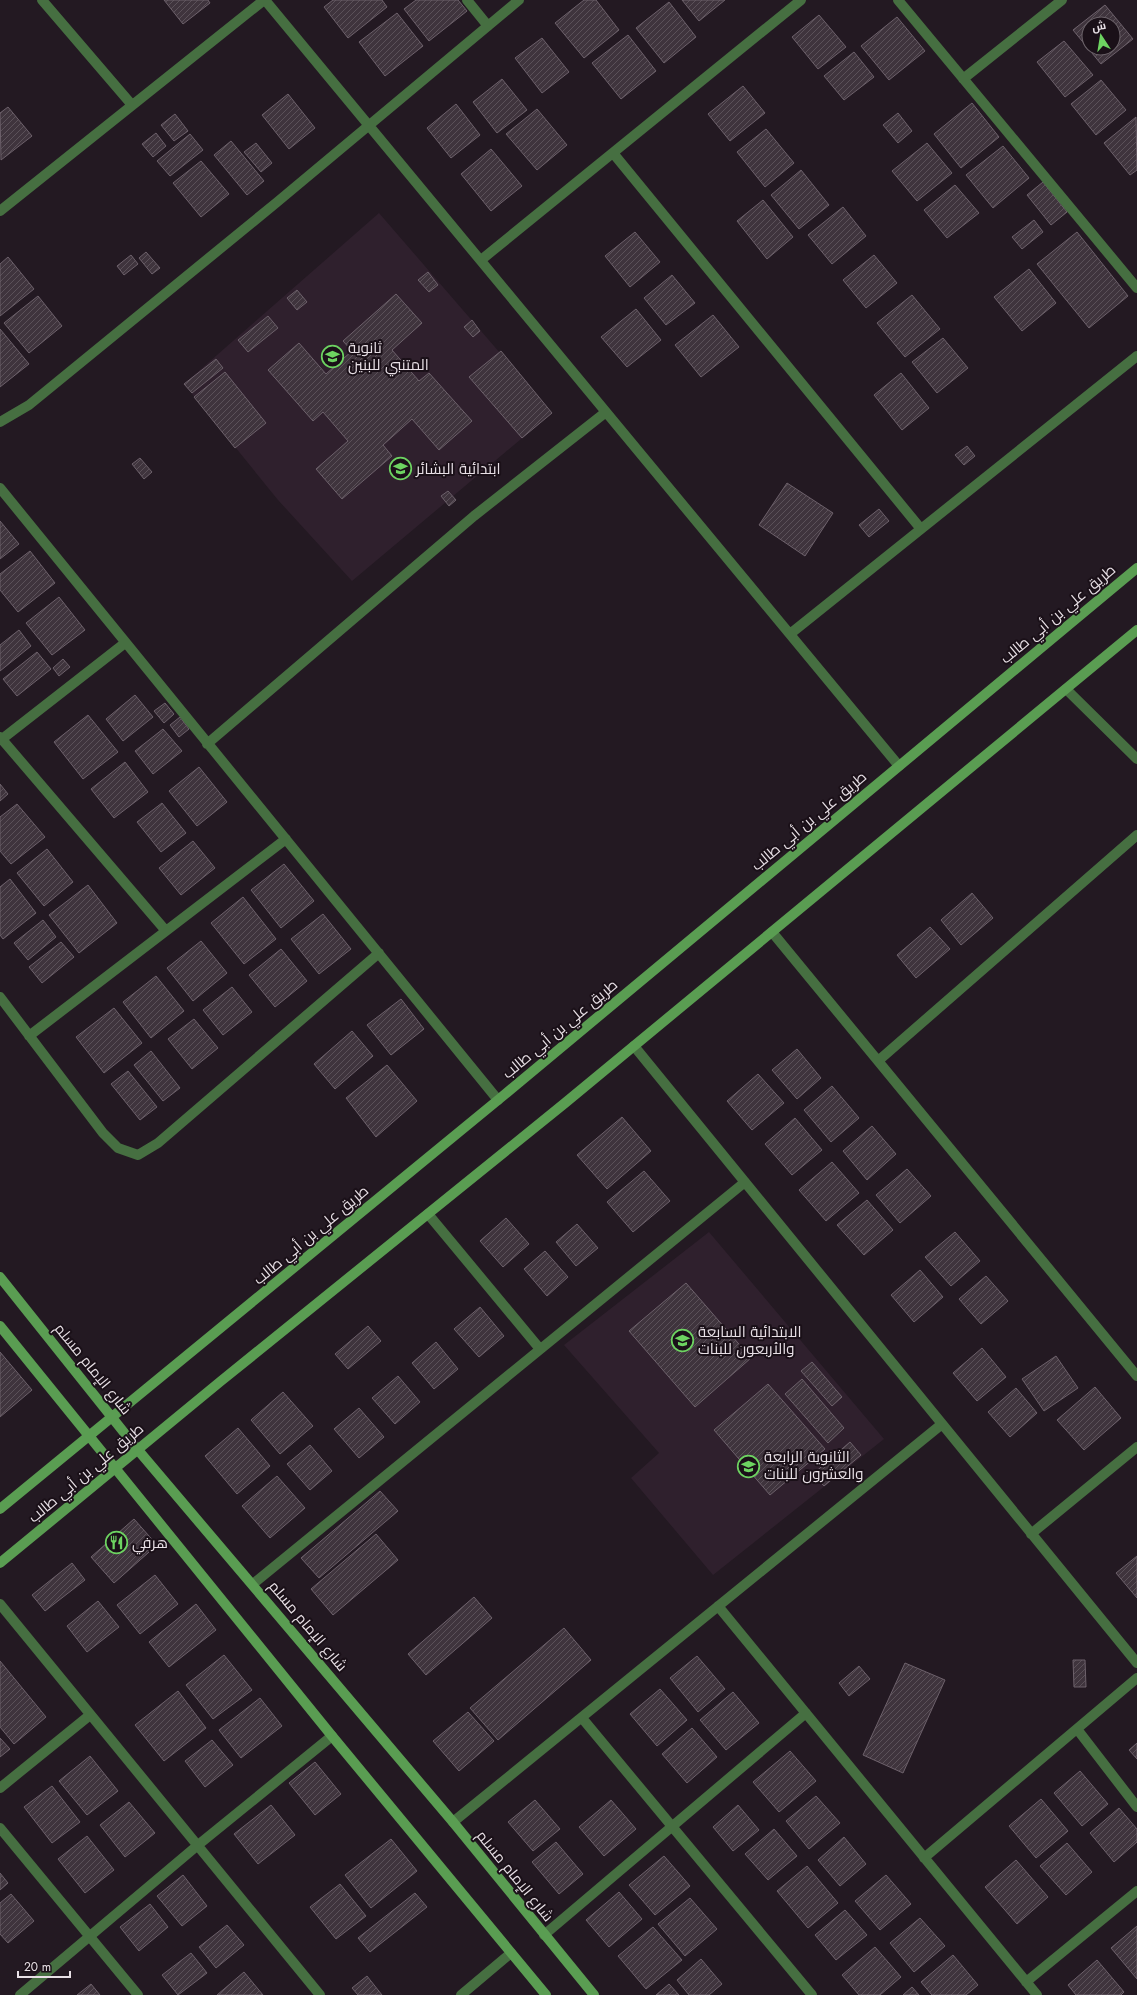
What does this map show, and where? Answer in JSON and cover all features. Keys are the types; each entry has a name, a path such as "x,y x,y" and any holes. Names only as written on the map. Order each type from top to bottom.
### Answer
{"main road":[{"name":"طريق علي بن أبي طالب","path":"0,1509 113,1418 498,1100 1137,568"},
{"name":"طريق علي بن أبي طالب","path":"0,1563 634,1046 1137,630"},
{"name":"شارع الإمام مسلم","path":"0,1277 138,1450 453,1822 594,1995"},
{"path":"0,1326 332,1736 546,1995"}],"street":[{"path":"42,0 132,105"},
{"path":"0,211 265,0 899,766"},
{"path":"467,0 488,26"},
{"path":"0,422 30,405 519,0"},
{"path":"481,260 801,0"},
{"path":"898,0 1137,288"},
{"path":"963,79 1062,0"},
{"path":"613,152 921,529"},
{"path":"790,634 1137,356"},
{"path":"207,744 474,516 606,412"},
{"path":"0,488 498,1100"},
{"path":"125,643 1,738 166,931"},
{"path":"1066,689 1137,759"},
{"path":"878,1061 1137,835"},
{"path":"29,1036 286,839"},
{"path":"772,932 1137,1376"},
{"path":"0,997 104,1133 118,1148 138,1155 158,1143 379,953"},
{"path":"634,1046 1137,1663"},
{"path":"253,1584 744,1182"},
{"path":"428,1214 540,1349"},
{"path":"453,1822 942,1424"},
{"path":"1031,1534 1137,1447"},
{"path":"0,1604 320,1995"},
{"path":"718,1606 1037,1995"},
{"path":"924,1858 1137,1678"},
{"path":"544,1935 806,1713"},
{"path":"0,1788 90,1715"},
{"path":"582,1718 812,1995"},
{"path":"1077,1729 1137,1808"},
{"path":"20,1995 332,1736"},
{"path":"0,1828 138,1995"},
{"path":"1026,1982 1137,1891"},
{"path":"461,1995 511,1953"}],"shaded area":[{"path":"379,213 552,413 352,581 278,500 184,384"},
{"path":"709,1232 884,1439 713,1575 631,1478 659,1453 564,1345"}],"building":[{"path":"164,0 208,0 210,3 183,24"},
{"path":"333,0 382,0 387,7 348,38 324,7"},
{"path":"416,0 458,0 467,11 429,41 404,9"},
{"path":"584,0 596,0 619,30 584,58 555,23"},
{"path":"682,0 725,0 699,21"},
{"path":"669,2 696,37 664,63 636,28"},
{"path":"1105,5 1114,16 1091,16"},
{"path":"397,13 423,46 385,76 359,42"},
{"path":"819,15 846,47 818,69 792,37"},
{"path":"897,17 925,51 889,80 861,46"},
{"path":"1081,24 1081,40 1073,30"},
{"path":"1121,24 1133,39 1121,48"},
{"path":"628,35 656,71 621,99 592,63"},
{"path":"542,38 569,72 542,93 515,58"},
{"path":"1064,41 1093,75 1065,97 1037,62"},
{"path":"854,52 874,77 844,100 824,76"},
{"path":"1094,56 1111,56 1101,64"},
{"path":"502,79 527,110 497,133 473,102"},
{"path":"1101,80 1126,110 1096,135 1071,104"},
{"path":"743,86 765,113 730,141 708,114"},
{"path":"288,94 315,128 289,149 262,115"},
{"path":"972,103 999,137 961,168 934,134"},
{"path":"456,104 480,135 451,158 427,128"},
{"path":"8,107 32,136 1,160 0,113"},
{"path":"537,109 567,145 537,170 506,134"},
{"path":"898,113 912,131 898,143 883,125"},
{"path":"175,114 188,131 174,141 161,125"},
{"path":"1136,117 1137,170 1130,175 1104,143"},
{"path":"766,129 794,163 765,187 737,152"},
{"path":"156,133 166,146 153,157 142,144"},
{"path":"190,134 203,150 170,176 157,161"},
{"path":"231,141 264,181 247,195 214,155"},
{"path":"256,143 272,163 261,172 244,152"},
{"path":"927,143 952,173 917,201 892,171"},
{"path":"1003,146 1029,178 993,208 966,175"},
{"path":"491,149 522,186 491,211 461,174"},
{"path":"201,161 229,194 201,217 173,183"},
{"path":"801,170 829,205 799,229 771,195"},
{"path":"1043,182 1067,212 1051,225 1027,195"},
{"path":"955,185 979,213 947,238 924,210"},
{"path":"763,200 793,237 767,259 737,221"},
{"path":"843,207 866,236 832,264 808,235"},
{"path":"1034,220 1043,232 1022,249 1012,237"},
{"path":"635,232 660,262 630,287 605,256"},
{"path":"1077,232 1128,296 1089,328 1037,264"},
{"path":"146,252 160,268 152,274 139,258"},
{"path":"131,255 138,264 124,275 117,266"},
{"path":"874,255 897,283 866,308 843,280"},
{"path":"8,257 34,289 0,316 0,264"},
{"path":"1029,269 1056,303 1022,331 994,297"},
{"path":"428,272 438,285 429,292 418,280"},
{"path":"672,275 695,303 666,325 644,298"},
{"path":"297,290 307,302 297,310 287,298"},
{"path":"396,294 422,323 392,350 419,381 429,373 472,421 439,450 412,419 383,445 392,456 342,499 316,469 348,441 323,412 313,421 268,370 299,343 326,374 352,351 343,341"},
{"path":"912,295 940,329 905,357 877,323"},
{"path":"38,296 62,326 29,353 4,323"},
{"path":"636,309 661,340 627,367 601,337"},
{"path":"713,315 739,347 701,377 675,345"},
{"path":"268,316 278,328 248,352 238,340"},
{"path":"472,320 480,331 473,337 464,327"},
{"path":"0,329 29,364 0,387"},
{"path":"943,338 968,368 937,393 912,362"},
{"path":"501,351 552,413 522,438 469,377"},
{"path":"216,359 223,368 192,393 184,384"},
{"path":"225,372 266,423 235,448 194,397"},
{"path":"901,373 929,408 902,430 874,395"},
{"path":"967,446 975,456 964,465 955,455"},
{"path":"140,458 152,472 144,479 132,464"},
{"path":"787,483 833,513 805,556 759,525"},
{"path":"448,491 456,500 449,506 441,496"},
{"path":"879,509 889,521 869,537 859,525"},
{"path":"0,521 19,544 0,559"},
{"path":"30,551 55,583 18,612 0,590 0,574"},
{"path":"59,597 85,630 52,655 26,623"},
{"path":"19,630 31,646 0,671 0,645"},
{"path":"37,652 51,669 17,696 3,679"},
{"path":"63,659 70,667 59,676 53,668"},
{"path":"135,695 153,717 123,741 106,719"},
{"path":"165,703 174,714 164,723 154,711"},
{"path":"88,715 118,752 83,779 54,742"},
{"path":"180,717 189,729 179,737 170,725"},
{"path":"163,729 182,751 153,774 135,751"},
{"path":"125,762 148,792 114,818 91,789"},
{"path":"199,767 227,802 197,826 169,791"},
{"path":"0,784 8,794 0,801"},
{"path":"162,803 186,833 161,852 137,822"},
{"path":"17,804 45,837 11,864 0,851 0,817"},
{"path":"193,841 215,868 181,895 159,868"},
{"path":"47,849 73,882 44,906 17,873"},
{"path":"284,864 314,901 281,928 251,890"},
{"path":"10,879 36,913 3,939 0,935 0,887"},
{"path":"88,885 117,923 79,953 49,915"},
{"path":"972,893 993,918 961,945 941,920"},
{"path":"243,897 276,939 244,964 211,923"},
{"path":"323,914 351,949 319,974 291,939"},
{"path":"43,920 56,937 28,960 14,943"},
{"path":"930,927 950,949 916,978 897,955"},
{"path":"201,941 227,973 193,1001 167,968"},
{"path":"61,942 74,957 42,983 29,967"},
{"path":"281,949 307,981 275,1007 249,975"},
{"path":"156,976 184,1011 151,1038 123,1002"},
{"path":"232,987 252,1012 223,1035 203,1010"},
{"path":"401,999 424,1029 391,1055 367,1025"},
{"path":"114,1008 142,1043 104,1073 76,1037"},
{"path":"194,1019 218,1048 192,1069 168,1039"},
{"path":"352,1031 373,1056 335,1089 314,1064"},
{"path":"797,1049 821,1078 797,1099 772,1070"},
{"path":"151,1051 180,1088 163,1101 134,1065"},
{"path":"387,1065 417,1101 376,1137 346,1098"},
{"path":"128,1071 157,1107 140,1120 111,1084"},
{"path":"758,1074 784,1103 752,1130 727,1101"},
{"path":"832,1086 859,1118 831,1142 804,1110"},
{"path":"622,1117 651,1151 607,1189 577,1155"},
{"path":"795,1118 822,1150 792,1175 765,1144"},
{"path":"872,1126 896,1154 867,1180 843,1151"},
{"path":"832,1162 859,1193 826,1221 799,1190"},
{"path":"907,1169 931,1196 900,1223 876,1195"},
{"path":"644,1171 670,1201 633,1232 607,1202"},
{"path":"867,1200 893,1230 864,1255 837,1225"},
{"path":"506,1218 529,1244 503,1267 480,1241"},
{"path":"577,1224 598,1248 576,1266 556,1242"},
{"path":"955,1232 980,1261 951,1286 925,1257"},
{"path":"545,1251 568,1277 547,1296 524,1269"},
{"path":"920,1270 943,1297 914,1322 891,1295"},
{"path":"986,1276 1008,1301 981,1324 959,1299"},
{"path":"686,1283 751,1358 695,1407 629,1331"},
{"path":"480,1307 504,1336 479,1357 454,1329"},
{"path":"368,1326 381,1341 348,1369 335,1354"},
{"path":"436,1342 458,1369 434,1389 412,1363"},
{"path":"982,1348 1006,1377 977,1401 953,1373"},
{"path":"0,1352 32,1390 0,1417"},
{"path":"1056,1356 1078,1388 1044,1411 1022,1379"},
{"path":"812,1362 842,1397 832,1406 801,1371"},
{"path":"398,1376 420,1402 395,1424 372,1398"},
{"path":"802,1379 844,1428 828,1443 785,1394"},
{"path":"768,1384 825,1449 770,1495 714,1430"},
{"path":"1095,1387 1121,1418 1084,1450 1057,1420"},
{"path":"1016,1388 1037,1413 1010,1437 988,1412"},
{"path":"283,1392 313,1426 280,1454 251,1420"},
{"path":"359,1408 384,1437 359,1458 334,1429"},
{"path":"238,1428 270,1466 237,1494 205,1456"},
{"path":"850,1442 861,1455 824,1486 813,1474"},
{"path":"310,1445 332,1471 310,1490 287,1464"},
{"path":"277,1476 305,1508 270,1538 242,1506"},
{"path":"380,1491 398,1511 319,1578 301,1558"},
{"path":"134,1519 157,1545 114,1583 91,1557"},
{"path":"376,1534 398,1560 333,1615 311,1589"},
{"path":"1137,1556 1137,1598 1116,1573"},
{"path":"72,1563 85,1580 45,1611 32,1595"},
{"path":"155,1575 178,1604 140,1634 117,1605"},
{"path":"474,1597 492,1618 426,1675 408,1654"},
{"path":"98,1601 119,1627 87,1652 67,1626"},
{"path":"196,1604 216,1630 169,1667 149,1642"},
{"path":"564,1628 591,1660 498,1740 470,1708"},
{"path":"224,1655 252,1690 213,1719 186,1685"},
{"path":"697,1656 725,1689 698,1712 670,1678"},
{"path":"1073,1660 1085,1660 1086,1687 1074,1687"},
{"path":"0,1661 46,1717 14,1744 0,1727"},
{"path":"905,1663 945,1680 903,1773 863,1755"},
{"path":"859,1666 870,1679 849,1696 839,1683"},
{"path":"660,1689 687,1720 657,1746 630,1714"},
{"path":"178,1691 206,1728 164,1761 135,1725"},
{"path":"733,1692 759,1723 726,1750 700,1720"},
{"path":"260,1698 282,1726 241,1758 219,1730"},
{"path":"468,1712 494,1741 459,1771 433,1741"},
{"path":"692,1728 717,1757 687,1783 662,1754"},
{"path":"0,1738 10,1749 0,1757"},
{"path":"212,1740 233,1765 205,1787 185,1761"},
{"path":"1137,1743 1137,1759 1129,1750"},
{"path":"790,1751 816,1781 779,1812 753,1782"},
{"path":"90,1756 118,1791 87,1815 59,1781"},
{"path":"315,1762 341,1794 315,1815 289,1783"},
{"path":"1080,1771 1108,1804 1082,1826 1054,1793"},
{"path":"52,1786 80,1822 52,1843 24,1807"},
{"path":"816,1796 840,1823 809,1849 786,1821"},
{"path":"1041,1799 1068,1831 1036,1858 1009,1826"},
{"path":"535,1800 560,1829 533,1851 508,1822"},
{"path":"611,1800 636,1829 604,1856 579,1827"},
{"path":"129,1802 155,1833 125,1857 100,1825"},
{"path":"271,1805 295,1835 258,1864 234,1834"},
{"path":"738,1805 759,1830 733,1851 713,1827"},
{"path":"1119,1808 1137,1829 1137,1842 1114,1862 1090,1833"},
{"path":"774,1829 797,1856 768,1880 745,1854"},
{"path":"87,1836 114,1870 85,1893 58,1859"},
{"path":"844,1837 866,1864 840,1886 818,1860"},
{"path":"391,1839 417,1871 371,1908 345,1875"},
{"path":"556,1842 583,1874 559,1894 532,1862"},
{"path":"1067,1843 1092,1872 1066,1895 1040,1866"},
{"path":"664,1856 690,1886 655,1915 629,1885"},
{"path":"1016,1860 1048,1897 1017,1924 985,1887"},
{"path":"807,1866 838,1903 808,1928 777,1891"},
{"path":"0,1873 8,1883 0,1890"},
{"path":"183,1875 207,1906 182,1926 157,1896"},
{"path":"886,1875 911,1904 880,1930 855,1901"},
{"path":"340,1884 366,1916 336,1939 310,1907"},
{"path":"619,1892 642,1919 609,1947 586,1920"},
{"path":"415,1893 427,1907 370,1952 358,1938"},
{"path":"11,1894 34,1921 8,1943 0,1934 0,1903"},
{"path":"690,1898 717,1929 685,1956 658,1924"},
{"path":"150,1904 168,1927 139,1951 120,1927"},
{"path":"845,1910 867,1935 836,1960 815,1935"},
{"path":"920,1918 945,1946 914,1972 890,1943"},
{"path":"227,1925 244,1945 216,1968 199,1947"},
{"path":"1137,1926 1137,1979 1111,1948"},
{"path":"653,1927 682,1960 646,1989 618,1956"},
{"path":"875,1947 901,1977 880,1995 859,1995 842,1975"},
{"path":"191,1953 207,1973 178,1995 162,1975"},
{"path":"953,1955 978,1985 966,1995 932,1995 921,1982"},
{"path":"701,1959 722,1984 709,1995 689,1995 677,1980"},
{"path":"1097,1960 1124,1992 1121,1995 1076,1995 1068,1985"},
{"path":"244,1972 263,1995 217,1995"},
{"path":"367,1976 382,1995 358,1995 352,1988"},
{"path":"91,1984 100,1995 77,1995"},
{"path":"669,1984 679,1995 656,1995"},
{"path":"912,1987 919,1995 903,1995"}],"place":[{"name":"ثانوية المتنبي للبنين","path":"332,357"},
{"name":"ابتدائية البشائر","path":"400,469"},
{"name":"الابتدائية السابعة والأربعون للبنات","path":"682,1341"},
{"name":"الثانوية الرابعة والعشرون للبنات","path":"748,1466"},
{"name":"هرفي","path":"117,1543"}]}
